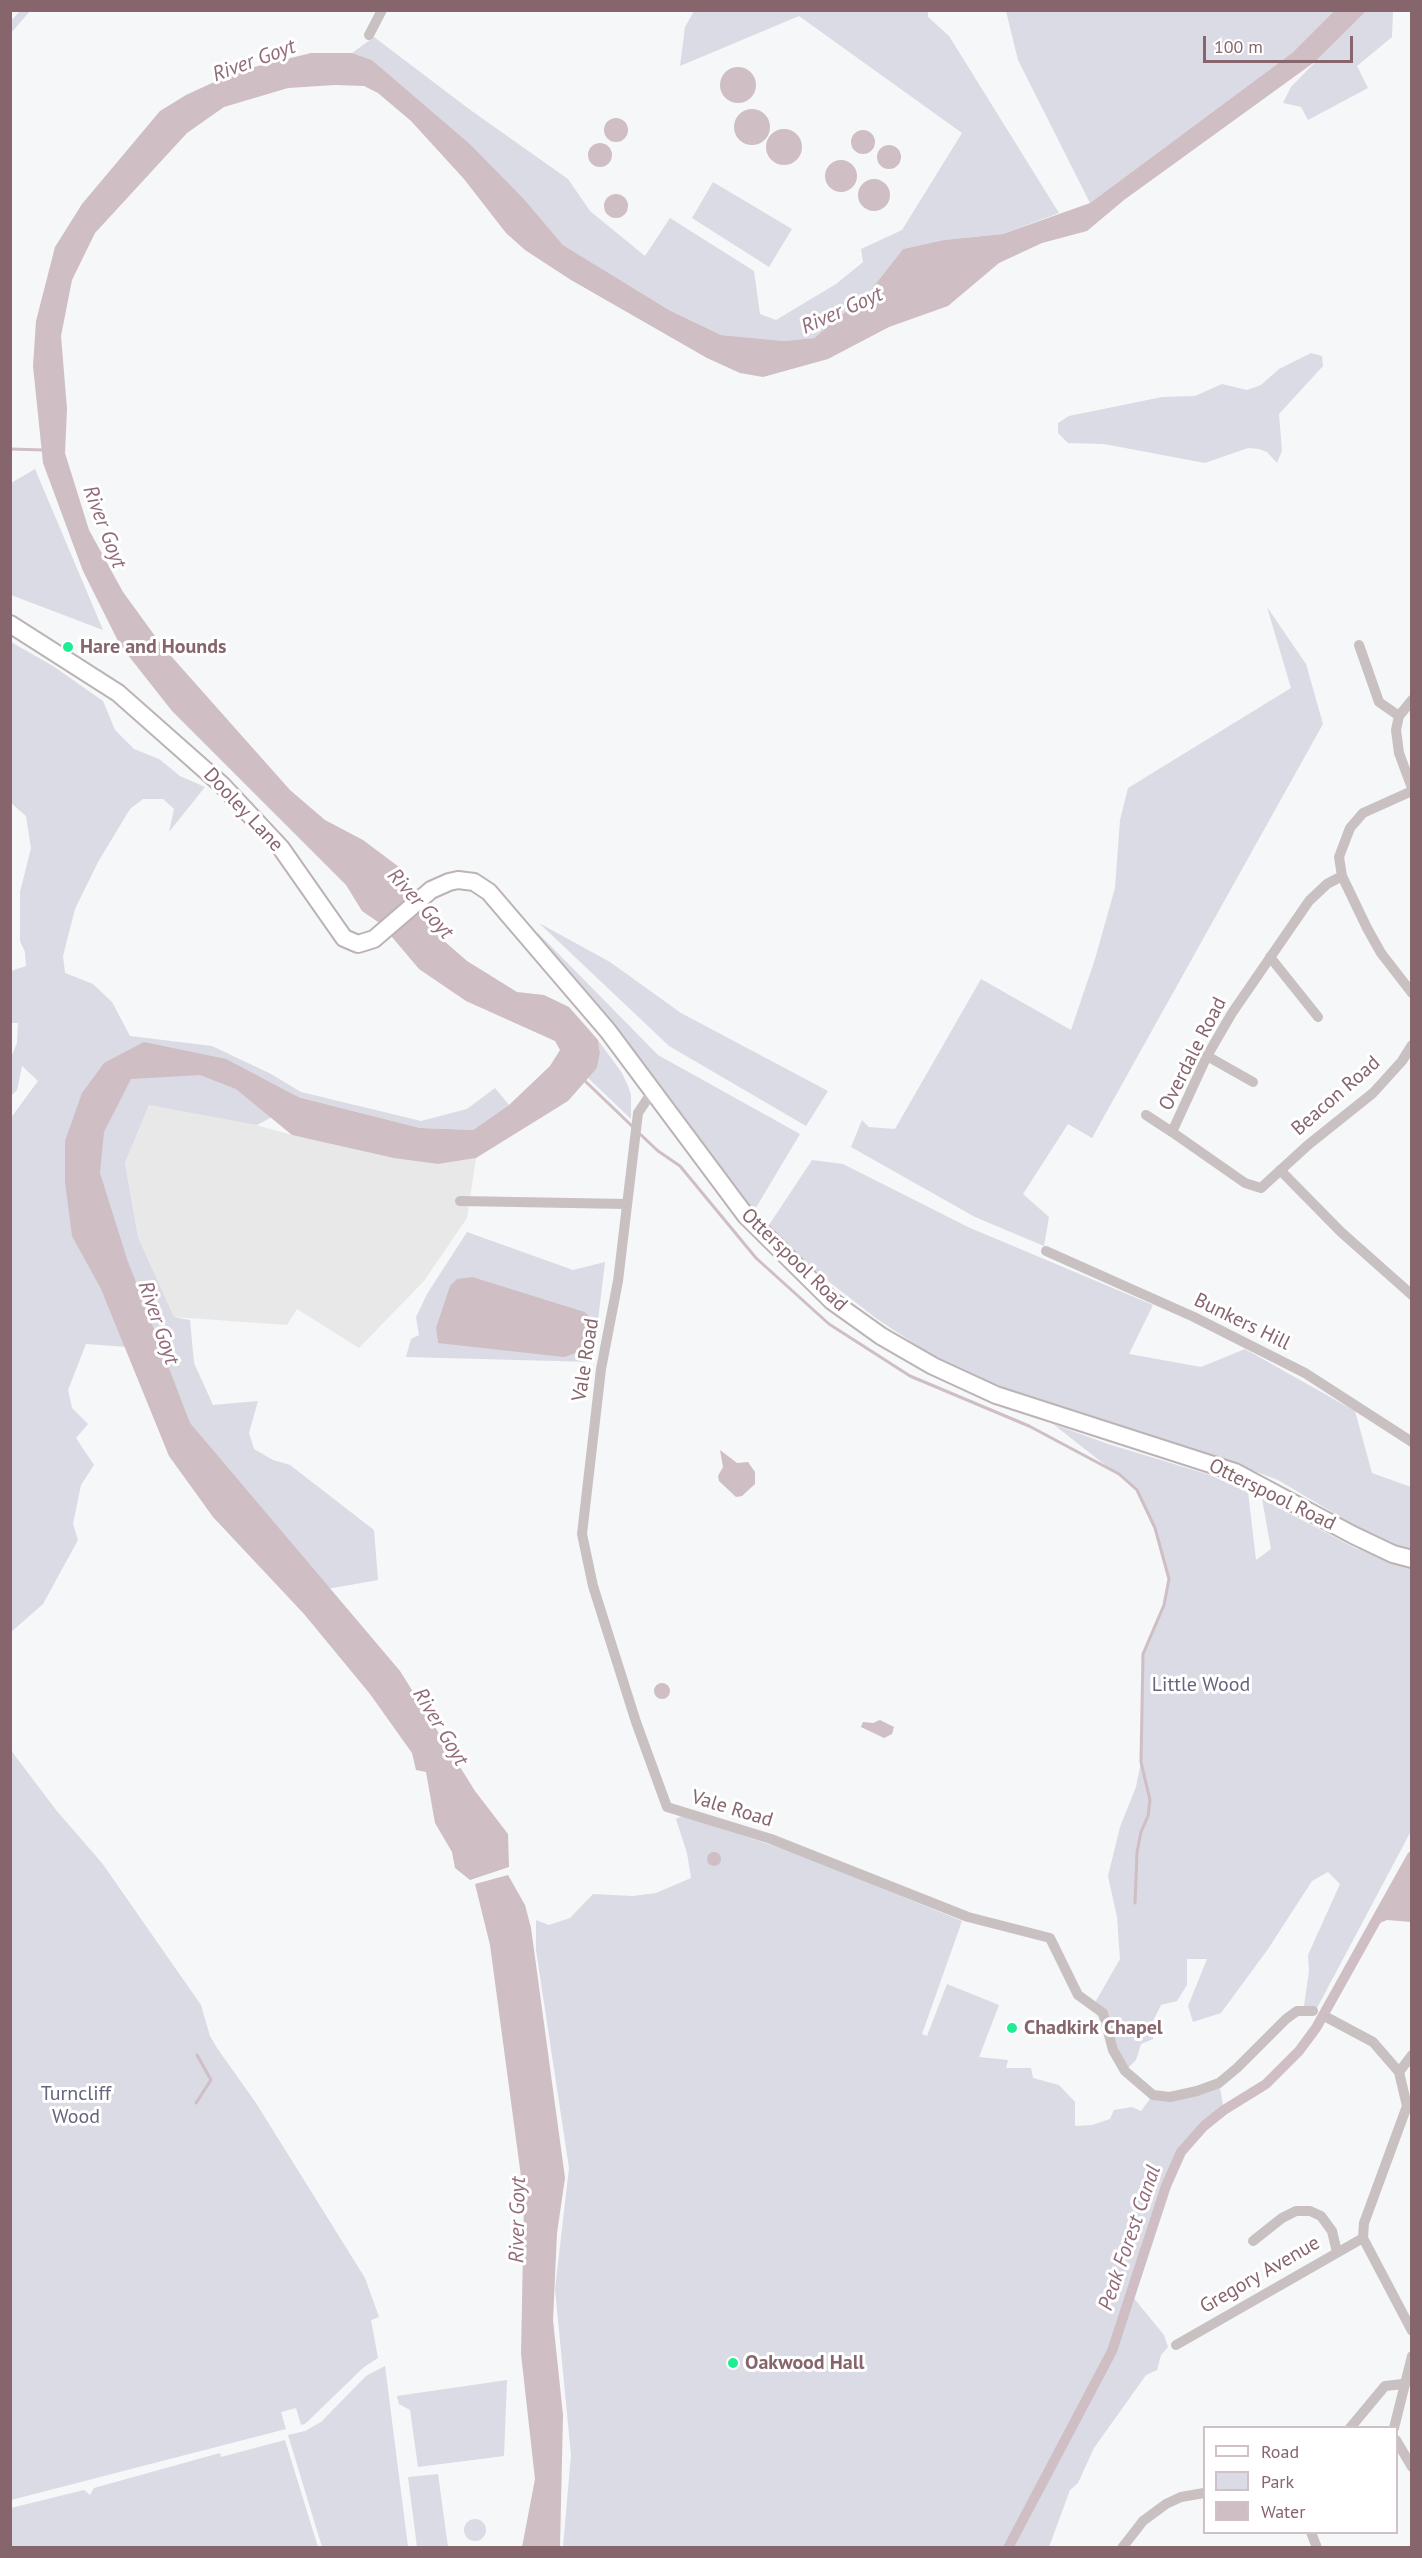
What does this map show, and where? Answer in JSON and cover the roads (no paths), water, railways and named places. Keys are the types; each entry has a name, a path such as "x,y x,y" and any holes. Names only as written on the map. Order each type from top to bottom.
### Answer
{"main road":[{"name":"Dooley Lane","path":"10,624 118,693 222,785 281,848 344,938 358,944 374,939 431,890 458,880"},
{"name":"Otterspool Road","path":"458,880 474,882 498,901 608,1031 746,1216 832,1301 881,1336 933,1366 996,1395 1235,1472 1353,1535 1393,1554 1412,1559"}],"street":[{"path":"369,35 382,10"},
{"path":"1359,645 1379,702 1399,716"},
{"path":"1412,700 1399,716 1396,730 1399,753 1412,790 1363,813 1350,828 1339,857 1342,876 1381,953 1412,993"},
{"name":"Overdale Road","path":"1281,1170 1268,1184 1254,1187 1172,1132 1207,1056 1232,1013 1309,901 1327,884 1342,876"},
{"path":"1270,957 1318,1017"},
{"name":"Beacon Road","path":"1281,1170 1308,1145 1373,1093 1402,1061 1412,1045"},
{"path":"1207,1056 1252,1082"},
{"name":"Vale Road","path":"652,1092 638,1113 618,1281 601,1369 582,1534 593,1586 636,1722 667,1808 771,1839 968,1917 1050,1938 1078,1995 1103,2013 1113,2050 1125,2071 1153,2095 1170,2097 1219,2083 1286,2019 1297,2011 1313,2011"},
{"path":"1146,1115 1172,1132"},
{"path":"1281,1170 1341,1232 1412,1295"},
{"path":"460,1201 626,1204"},
{"name":"Bunkers Hill","path":"1046,1251 1194,1317 1305,1373 1412,1442"},
{"path":"1328,2018 1373,2042 1398,2072 1407,2106 1364,2223 1363,2238 1392,2289 1412,2331"},
{"path":"1398,2072 1412,2055"},
{"path":"1253,2241 1282,2218 1296,2211 1310,2211 1321,2216 1332,2231 1337,2252"},
{"name":"Gregory Avenue","path":"1176,2345 1363,2238"},
{"path":"1394,2426 1403,2384 1411,2361"},
{"path":"1351,2426 1385,2386 1403,2384"},
{"path":"1398,2444 1412,2468"},
{"path":"1122,2547 1143,2521 1166,2504 1181,2497 1203,2493"}],"water":[{"name":"River Goyt","path":"1334,11 1366,11 1316,61 1124,200 1087,231 1042,243 999,263 948,306 889,327 828,359 763,377 740,373 707,358 571,280 525,250 506,233 464,179 411,121 378,93 364,86 288,88 224,107 187,133 95,233 72,280 61,336 67,409 65,453 89,530 123,592 163,647 290,790 325,820 363,840 403,870 435,933 467,961 517,992 544,995 569,1007 598,1040 600,1053 597,1068 568,1101 476,1158 438,1164 394,1158 292,1135 236,1089 200,1075 131,1079 104,1132 100,1173 127,1259 190,1423 400,1671 475,1791 508,1834 509,1867 470,1880 455,1868 452,1852 435,1823 426,1772 416,1770 412,1753 370,1694 304,1614 213,1517 169,1456 101,1289 72,1236 65,1182 65,1141 82,1093 104,1063 144,1042 226,1059 298,1097 420,1128 473,1130 509,1105 550,1066 560,1050 555,1041 466,1001 419,969 381,924 362,911 346,885 172,711 120,645 83,571 43,463 33,366 36,321 55,247 82,204 160,111 186,95 238,71 311,53 352,53 372,60 470,144 524,199 563,245 669,310 721,335 784,341 814,338 870,291 903,249 944,240 1003,234 1090,203 1292,53"},
{"path":"738,67 751,72 756,85 751,98 738,103 725,98 720,85 725,72"},
{"path":"752,109 765,114 770,127 765,140 752,145 739,140 734,127 739,114"},
{"path":"616,118 625,121 628,130 625,139 616,142 607,139 604,130 607,121"},
{"path":"784,129 797,134 802,147 797,160 784,165 771,160 766,147 771,134"},
{"path":"863,130 872,133 875,142 872,151 863,154 854,151 851,142 854,133"},
{"path":"600,143 609,146 612,155 609,164 600,167 591,164 588,155 591,146"},
{"path":"889,145 898,148 901,157 898,166 889,169 880,166 877,157 880,148"},
{"path":"841,160 852,165 857,176 852,187 841,192 830,187 825,176 830,165"},
{"path":"874,179 885,184 890,195 885,206 874,211 863,206 858,195 863,184"},
{"path":"616,194 625,197 628,206 625,215 616,218 607,215 604,206 607,197"},
{"path":"473,1277 585,1312 592,1319 588,1338 576,1353 564,1357 438,1343 436,1328 450,1286 457,1279"},
{"path":"720,1450 737,1463 748,1462 755,1472 755,1484 742,1496 736,1497 719,1481 718,1476 723,1467"},
{"path":"662,1683 668,1685 670,1691 668,1697 662,1699 656,1697 654,1691 656,1685"},
{"path":"880,1720 894,1727 892,1734 884,1738 861,1727 863,1722 873,1723"},
{"path":"714,1852 719,1854 721,1859 719,1864 714,1866 709,1864 707,1859 709,1854"},
{"path":"1411,1856 1411,1922 1387,1920 1373,1926"},
{"path":"508,1875 525,1905 531,1928 565,2178 557,2233 553,2320 563,2415 560,2547 522,2547 535,2479 521,2354 524,2199 490,1945 475,1884"}],"waterway":[{"path":"10,449 44,450"},
{"path":"585,1081 633,1127"},
{"path":"640,1134 658,1151 680,1166 756,1258 829,1324 910,1376 1029,1426 1119,1474 1137,1490 1155,1528 1169,1579 1164,1605 1143,1654 1141,1762 1150,1800 1148,1816 1141,1832 1137,1852 1135,1903"},
{"name":"Peak Forest Canal","path":"1008,2548 1112,2351 1166,2186 1181,2152 1204,2126 1224,2110 1266,2084 1299,2051 1316,2028 1412,1856"},
{"path":"196,2103 211,2080 197,2055"}],"place":[{"name":"Hare and Hounds","path":"68,647"},
{"name":"Chadkirk Chapel","path":"1012,2028"},
{"name":"Oakwood Hall","path":"733,2363"}],"park label":[{"name":"Little Wood","path":"1201,1685"},
{"name":"Turncliff Wood","path":"76,2106"}]}
